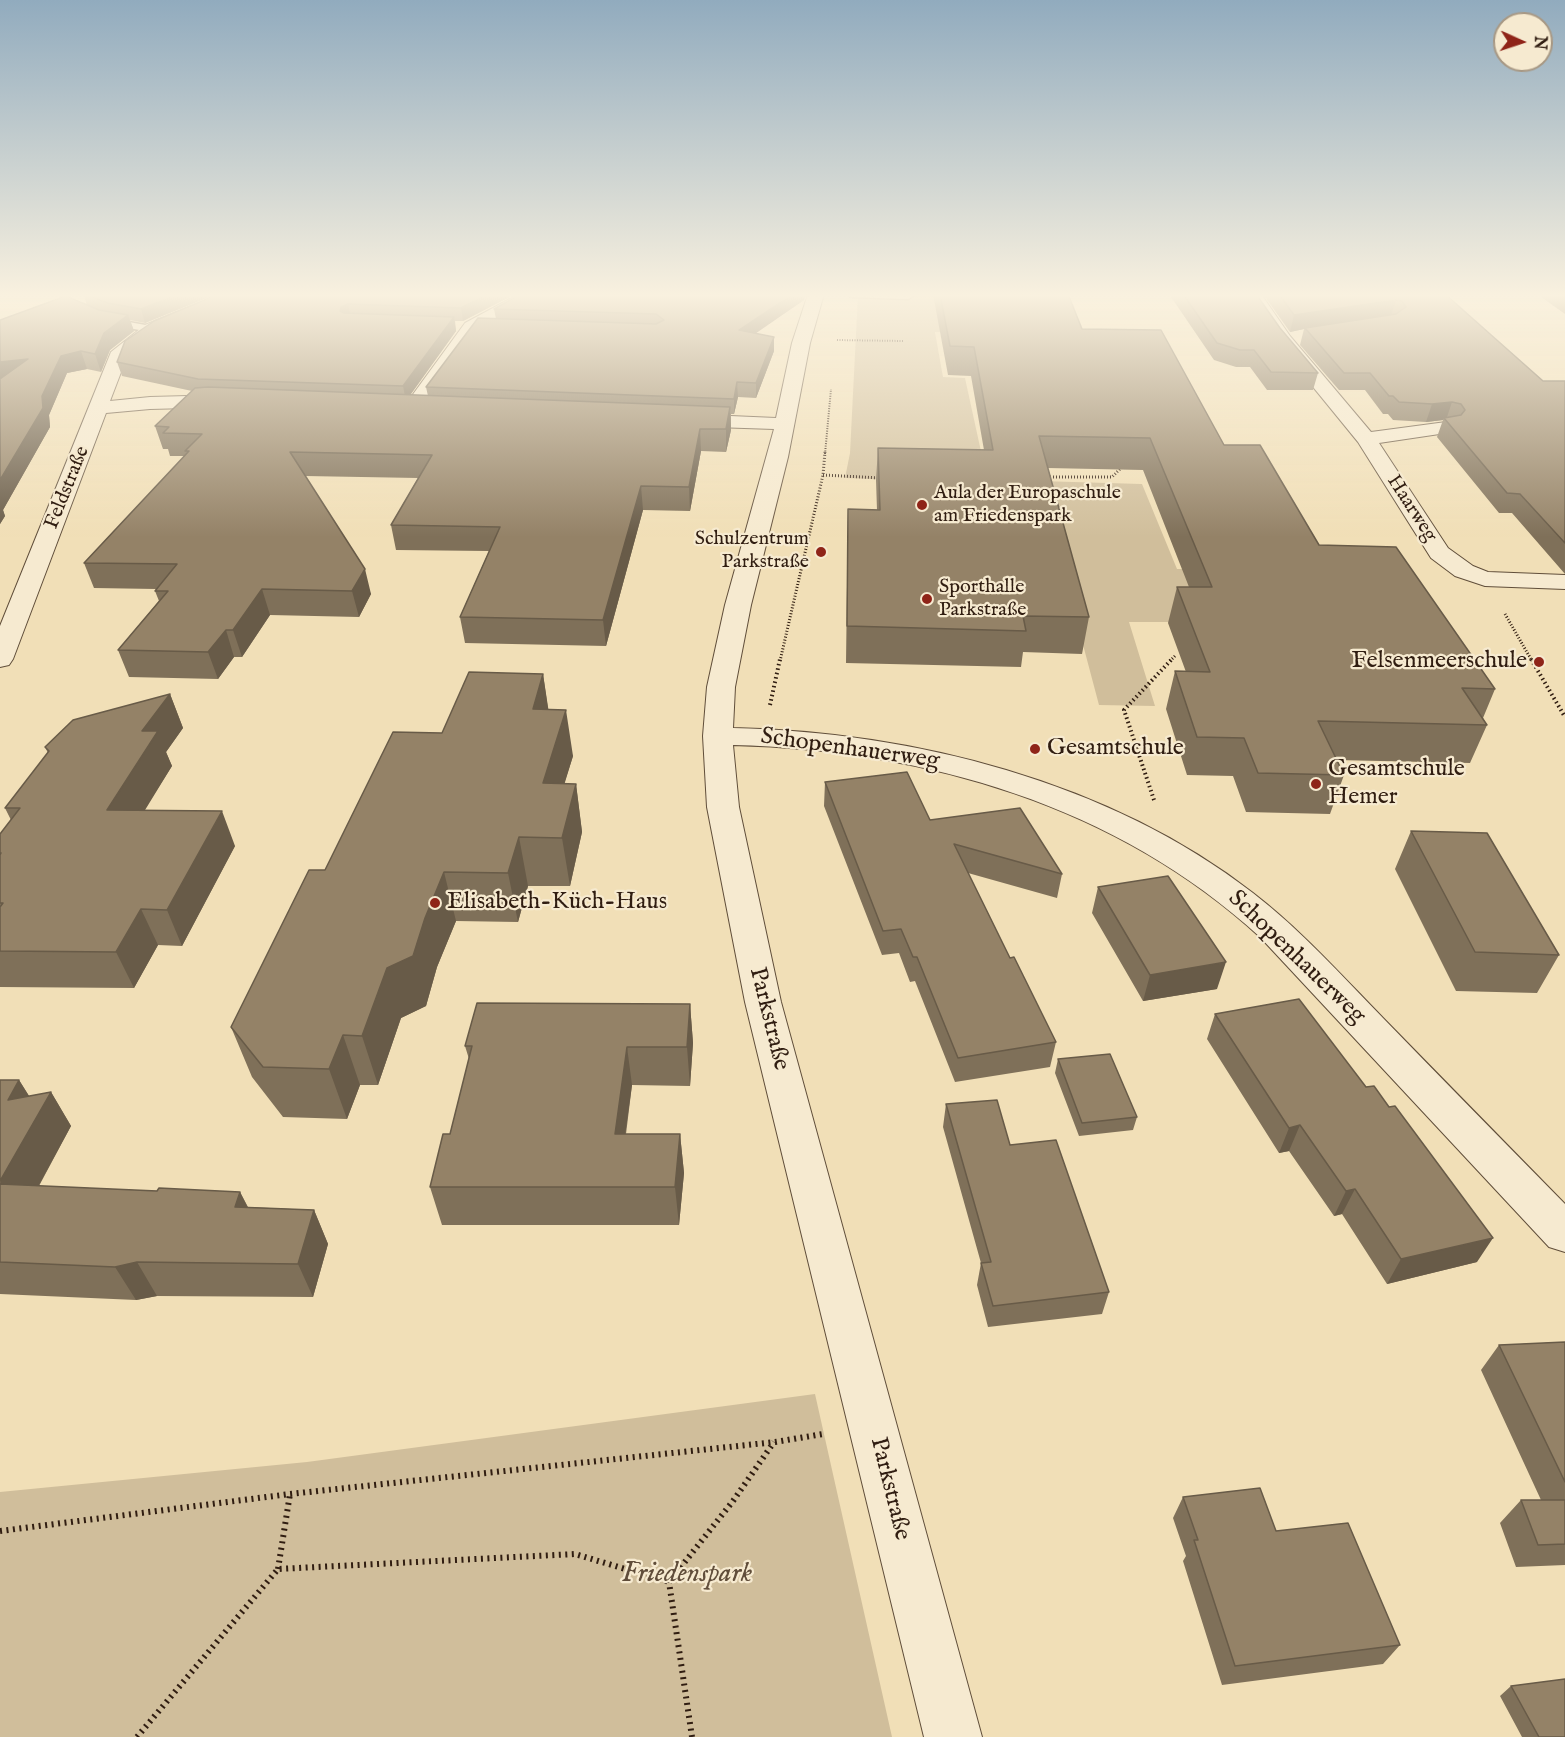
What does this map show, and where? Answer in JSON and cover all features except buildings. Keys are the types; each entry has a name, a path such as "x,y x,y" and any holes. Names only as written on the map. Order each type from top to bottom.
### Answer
{"street":[{"name":"Feldstraße","path":"0,659 111,375"},
{"path":"413,408 434,375"},
{"name":"Parkstraße","path":"795,375 786,424 738,605 721,687 718,736 723,807 760,991 953,1737"},
{"name":"Haarweg","path":"1313,375 1366,439 1439,553 1474,575"},
{"path":"99,408 150,403 248,402"},
{"path":"389,407 434,409"},
{"path":"668,419 786,424"},
{"name":"Haarweg","path":"1366,439 1446,428"},
{"path":"1474,575 1565,582"},
{"name":"Schopenhauerweg","path":"718,736 763,736 915,754 1021,784 1111,820 1171,852 1240,901 1304,959 1565,1233"}],"path":[{"path":"763,736 823,475 831,385"},
{"path":"1040,477 1112,477 1128,462"},
{"path":"823,475 882,478"},
{"path":"1474,575 1565,717"},
{"path":"1147,778 1125,710 1176,655"},
{"path":"0,1531 290,1494 775,1442 874,1425"},
{"path":"692,1737 669,1582 734,1501 775,1442"},
{"path":"137,1737 278,1569 290,1494"},
{"path":"278,1569 575,1554 669,1582"}],"green space":[{"path":"854,375 943,375 943,377 965,378 982,456 1040,481 1142,484 1177,569 1194,569 1214,622 1129,622 1155,706 1099,705 1052,528 986,484 845,478 850,453"},
{"name":"Friedenspark","path":"815,1394 892,1737 0,1737 0,1492 307,1462"}],"place":[{"name":"Aula der Europaschule am Friedenspark","path":"922,505"},
{"name":"Schulzentrum Parkstraße","path":"821,552"},
{"name":"Sporthalle Parkstraße","path":"927,599"},
{"name":"Felsenmeerschule","path":"1539,662"},
{"name":"Gesamtschule","path":"1035,749"},
{"name":"Gesamtschule Hemer","path":"1316,784"},
{"name":"Elisabeth-Küch-Haus","path":"435,903"}]}
